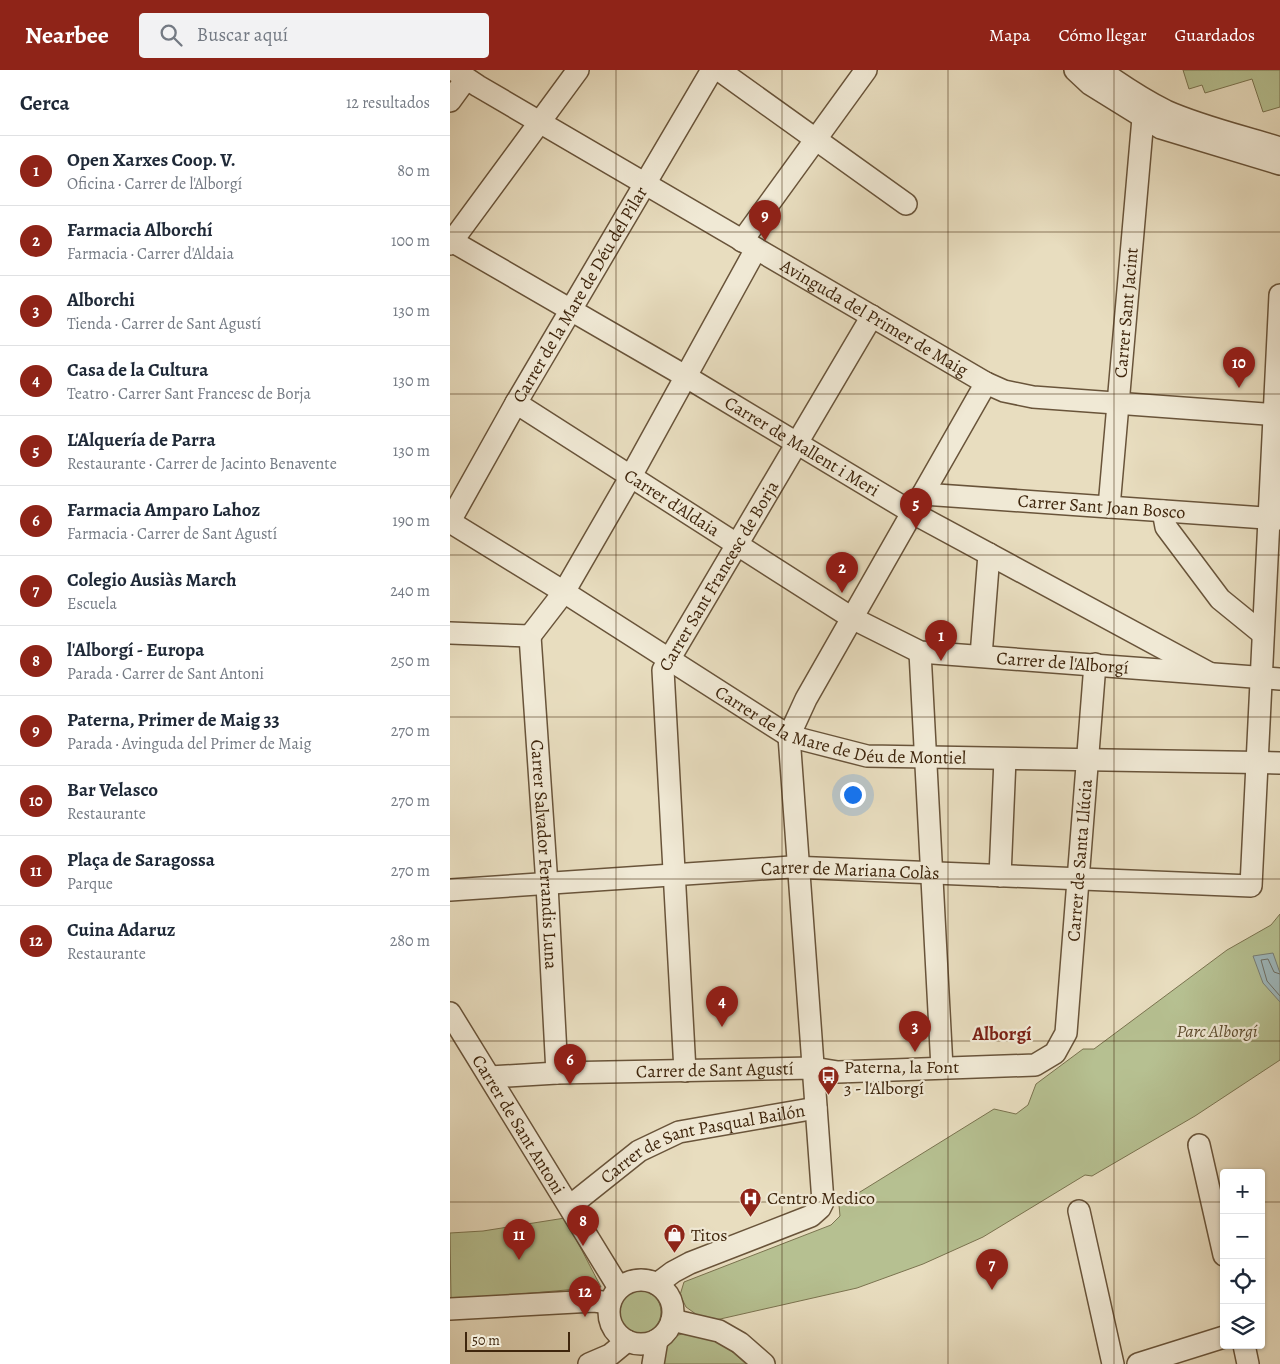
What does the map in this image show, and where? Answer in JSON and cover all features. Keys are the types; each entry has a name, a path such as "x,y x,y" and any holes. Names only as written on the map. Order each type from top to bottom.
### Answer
{"street":[{"path":"451,242 578,70"},
{"name":"Carrer de la Mare de Déu del Pilar","path":"450,521 516,403 712,70"},
{"path":"718,70 906,204"},
{"path":"450,633 530,636 564,592 631,476 685,376 749,245 816,140 866,70"},
{"path":"1075,70 1090,84 1162,128 1280,164"},
{"path":"1100,70 1126,89 1166,110 1187,119 1280,148"},
{"path":"450,100 460,75"},
{"name":"Avinguda del Primer de Maig","path":"460,75 986,383 1004,391 1033,397 1277,415"},
{"name":"Carrer Sant Jacint","path":"1109,507 1143,118"},
{"name":"Carrer de Mallent i Meri","path":"451,242 685,376 796,444 918,503 989,554 1209,673"},
{"path":"1258,763 1271,678 1264,634 1275,518 1280,295"},
{"name":"Carrer Sant Francesc de Borja","path":"685,1071 663,670 872,316"},
{"path":"657,1284 673,1272 690,1263 811,1216 820,1208 823,1202 789,736 806,700 986,383"},
{"name":"Carrer d'Aldaia","path":"516,403 736,546 852,618"},
{"name":"Carrer Sant Joan Bosco","path":"918,503 1109,507 1275,518"},
{"path":"1162,510 1166,527 1220,599 1264,634"},
{"name":"Carrer de la Mare de Déu de Montiel","path":"450,521 789,736 867,756 1280,763"},
{"path":"982,656 989,554"},
{"name":"Carrer de l'Alborgí","path":"852,618 920,652 1271,678"},
{"name":"Carrer Salvador Ferrandis Luna","path":"530,636 558,1073"},
{"path":"920,652 942,1068"},
{"name":"Carrer de Santa Llúcia","path":"1055,1053 1066,1033 1095,664"},
{"path":"1000,876 1005,759"},
{"name":"Carrer de Mariana Colàs","path":"450,890 798,868 1251,886 1258,763"},
{"name":"Carrer de Sant Antoni","path":"450,1013 570,1206 614,1295"},
{"name":"Carrer de Sant Agustí","path":"490,1077 558,1073 813,1068 838,1072 1035,1066 1055,1053"},
{"name":"Carrer de Sant Pasqual Bailón","path":"570,1206 639,1151 679,1132 816,1108"},
{"path":"1199,1145 1220,1237"},
{"path":"1080,1211 1113,1364"},
{"path":"450,1309 594,1301 614,1295 637,1280 657,1284 665,1291 671,1300 672,1320 663,1335 589,1364"},
{"path":"614,1295 608,1312 613,1329 638,1346 653,1364"},
{"path":"672,1320 719,1331 740,1343 764,1364"},
{"path":"1138,1364 1220,1338"},
{"path":"627,1364 638,1346"},
{"path":"1245,1349 1248,1364"}],"green space":[{"path":"1183,70 1280,70 1280,107 1263,112 1252,79 1205,93 1202,85 1189,89"},
{"name":"Parc Alborgí","path":"1280,914 1280,1060 1195,1116 1092,1176 1085,1175 983,1237 923,1264 857,1288 707,1322 686,1307 680,1295 684,1282 831,1225 840,1216 839,1205 994,1109 1016,1114 1028,1105 1036,1084 1083,1049 1094,1049 1227,950 1271,925"},
{"path":"565,1218 601,1287 451,1300 450,1233 483,1231"},
{"path":"635,1290 643,1290 655,1296 661,1312 655,1328 643,1334 635,1334 623,1328 617,1316 617,1308 623,1296"},
{"path":"689,1333 730,1343 730,1350 746,1364 656,1364 667,1342 676,1336"}],"water":[{"path":"1273,953 1280,973 1280,1002 1263,983 1253,956"}],"place":[{"name":"Paterna, Primer de Maig 33","path":"765,241"},
{"name":"Bar Velasco","path":"1239,388"},
{"name":"L'Alquería de Parra","path":"916,529"},
{"name":"Farmacia Alborchí","path":"842,593"},
{"name":"Open Xarxes Coop. V.","path":"941,661"},
{"name":"Casa de la Cultura","path":"722,1027"},
{"name":"Alborchi","path":"915,1052"},
{"name":"Farmacia Amparo Lahoz","path":"570,1085"},
{"name":"Paterna, la Font 3 - l'Alborgí","path":"828,1096"},
{"name":"Centro Medico","path":"751,1217"},
{"name":"l'Alborgí - Europa","path":"583,1246"},
{"name":"Titos","path":"675,1254"},
{"name":"Plaça de Saragossa","path":"519,1260"},
{"name":"Colegio Ausiàs March","path":"992,1290"},
{"name":"Cuina Adaruz","path":"585,1317"}],"district":[{"name":"Alborgí","path":"1002,1034"}]}
